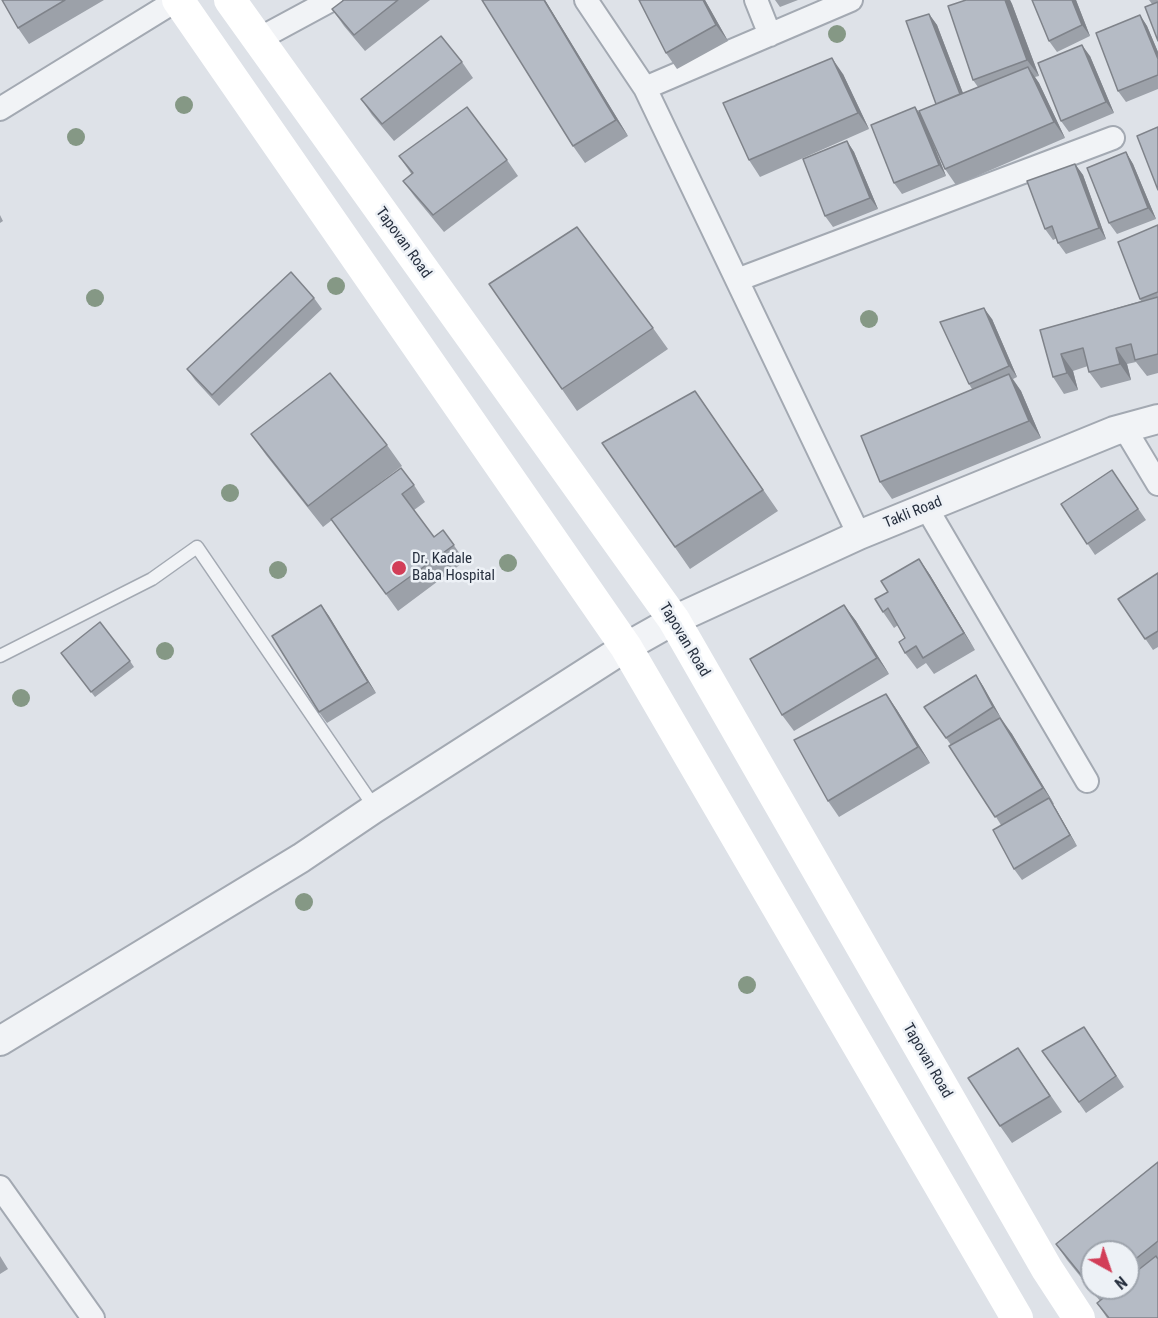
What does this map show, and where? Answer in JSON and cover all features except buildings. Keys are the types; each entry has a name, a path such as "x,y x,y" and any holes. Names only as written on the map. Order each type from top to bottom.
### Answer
{"main road":[{"path":"178,0 626,647 1017,1318"},
{"name":"Tapovan Road","path":"230,0 674,620 1047,1269 1079,1318"}],"street":[{"path":"0,110 178,0"},
{"path":"257,40 331,0"},
{"path":"586,0 645,88 859,535"},
{"path":"756,0 767,28"},
{"path":"645,88 767,28 817,0"},
{"path":"767,28 851,0"},
{"path":"737,280 1113,138"},
{"name":"Takli Road","path":"0,1041 301,858 626,647 674,620 859,535 926,507 1114,431 1158,419"},
{"path":"1125,429 1158,484"},
{"path":"926,507 1087,781"},
{"path":"0,1187 93,1318"}],"lane":[{"path":"0,656 152,579 197,547 375,808"}],"place":[{"name":"Dr. Kadale Baba Hospital","path":"399,568"}]}
